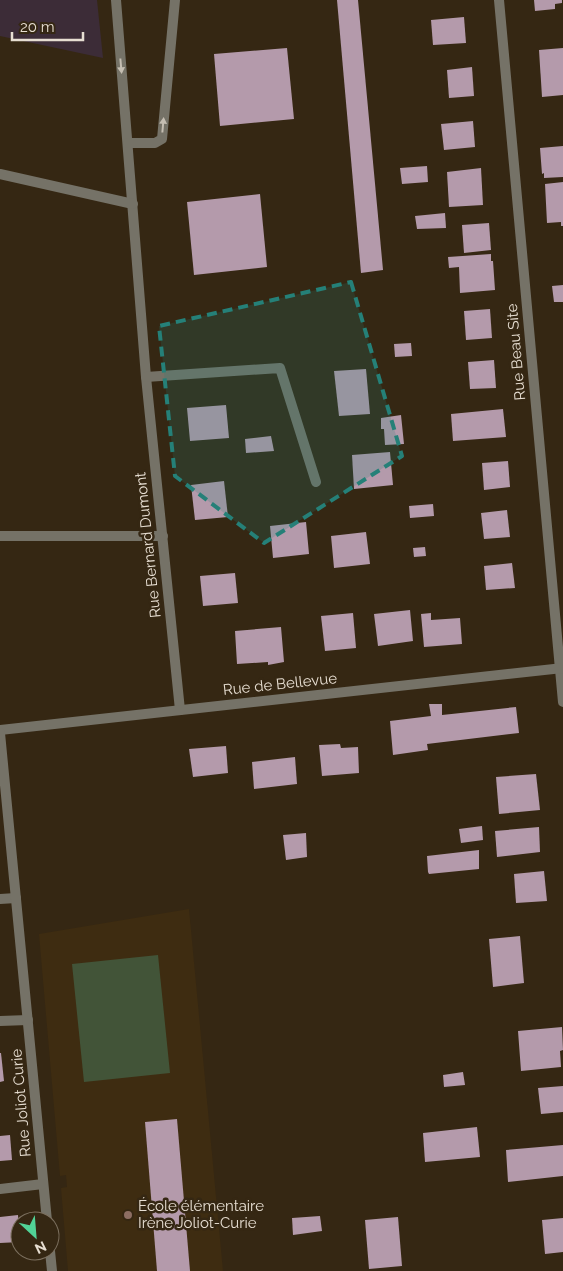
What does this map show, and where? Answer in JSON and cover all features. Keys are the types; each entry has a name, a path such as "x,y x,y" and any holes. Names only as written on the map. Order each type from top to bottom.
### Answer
{"street":[{"name":"Rue Bernard Dumont","path":"116,0 146,378 180,710"},
{"path":"128,143 155,143 162,139 175,0"},
{"name":"Rue Beau Site","path":"499,0 563,702"},
{"path":"0,174 133,204"},
{"path":"146,378 280,368 316,482"},
{"path":"0,536 162,536"},
{"name":"Rue de Bellevue","path":"0,732 561,668"},
{"name":"Rue Joliot Curie","path":"0,732 46,1211"},
{"path":"0,899 16,898"},
{"path":"0,1022 28,1020"},
{"path":"0,1189 44,1184"}],"highlighted area":[{"path":"351,282 402,456 264,543 175,476 159,326"}],"shaded area":[{"path":"0,0 97,0 103,58 0,36"},
{"path":"189,909 223,1271 68,1271 61,1188 67,1187 66,1175 60,1176 39,934"}],"green space":[{"path":"158,955 170,1073 84,1082 72,964"}],"building":[{"path":"337,0 358,0 383,270 361,273"},
{"path":"534,0 562,0 562,3 555,4 555,9 535,11"},
{"path":"464,17 466,43 433,45 431,20"},
{"path":"287,48 294,119 220,126 214,54"},
{"path":"563,48 563,95 542,97 539,50"},
{"path":"472,67 474,96 449,98 447,70"},
{"path":"473,121 475,147 444,150 441,124"},
{"path":"563,146 563,177 544,178 540,148"},
{"path":"427,166 428,182 402,184 400,168"},
{"path":"481,168 483,205 449,207 447,172"},
{"path":"563,182 563,226 561,226 561,222 547,223 545,184"},
{"path":"260,194 267,267 194,275 187,202"},
{"path":"445,213 446,228 417,229 415,216"},
{"path":"489,223 491,250 464,253 462,225"},
{"path":"491,254 495,290 460,293 459,267 449,268 448,257"},
{"path":"563,285 563,302 554,302 552,286"},
{"path":"490,309 492,338 466,340 464,311"},
{"path":"411,343 412,356 395,357 394,344"},
{"path":"494,360 496,388 470,389 468,362"},
{"path":"366,369 370,414 339,416 334,371"},
{"path":"226,405 229,438 190,441 187,408"},
{"path":"503,409 506,437 453,441 451,414"},
{"path":"401,415 404,444 385,445 384,429 381,429 381,418"},
{"path":"271,436 274,451 246,453 245,439"},
{"path":"390,452 393,485 354,489 352,455"},
{"path":"508,461 510,487 484,490 482,463"},
{"path":"224,481 228,517 195,520 191,485"},
{"path":"433,504 434,516 410,518 409,506"},
{"path":"507,510 510,537 484,539 481,513"},
{"path":"306,522 309,554 273,558 270,526"},
{"path":"366,532 370,564 334,568 331,536"},
{"path":"425,547 426,556 414,557 413,548"},
{"path":"512,563 515,588 486,590 484,566"},
{"path":"235,573 238,603 203,606 200,576"},
{"path":"410,610 413,641 378,646 374,614"},
{"path":"353,613 356,648 325,651 321,616"},
{"path":"431,613 431,620 460,618 462,644 424,647 421,614"},
{"path":"281,627 284,662 268,665 268,662 237,664 235,631"},
{"path":"429,704 442,704 442,715 516,707 519,733 427,744 428,750 393,755 390,721 431,716"},
{"path":"340,744 341,748 358,747 359,773 322,776 319,745"},
{"path":"226,746 228,773 193,777 189,749"},
{"path":"295,757 297,784 254,789 252,762"},
{"path":"536,774 540,810 499,814 496,777"},
{"path":"482,826 483,840 461,843 459,829"},
{"path":"539,827 540,852 497,857 495,831"},
{"path":"306,833 307,857 286,860 283,835"},
{"path":"479,850 479,869 429,874 428,872 427,856"},
{"path":"544,871 547,901 516,903 514,874"},
{"path":"520,936 524,983 493,987 489,939"},
{"path":"562,1027 563,1050 560,1051 561,1067 521,1071 518,1031"},
{"path":"0,1053 4,1081 0,1082"},
{"path":"463,1072 465,1085 444,1087 443,1075"},
{"path":"563,1086 563,1112 541,1114 538,1088"},
{"path":"177,1119 190,1271 157,1271 145,1122"},
{"path":"477,1127 480,1157 425,1162 423,1133"},
{"path":"10,1135 12,1160 0,1161 0,1136"},
{"path":"563,1145 563,1176 508,1182 506,1150"},
{"path":"10,1216 10,1242 0,1243 0,1217"},
{"path":"320,1216 322,1231 293,1235 292,1218"},
{"path":"398,1217 402,1266 369,1269 365,1220"},
{"path":"563,1218 563,1252 545,1254 542,1220"}],"place":[{"name":"École élémentaire Irène Joliot-Curie","path":"128,1215"}]}
